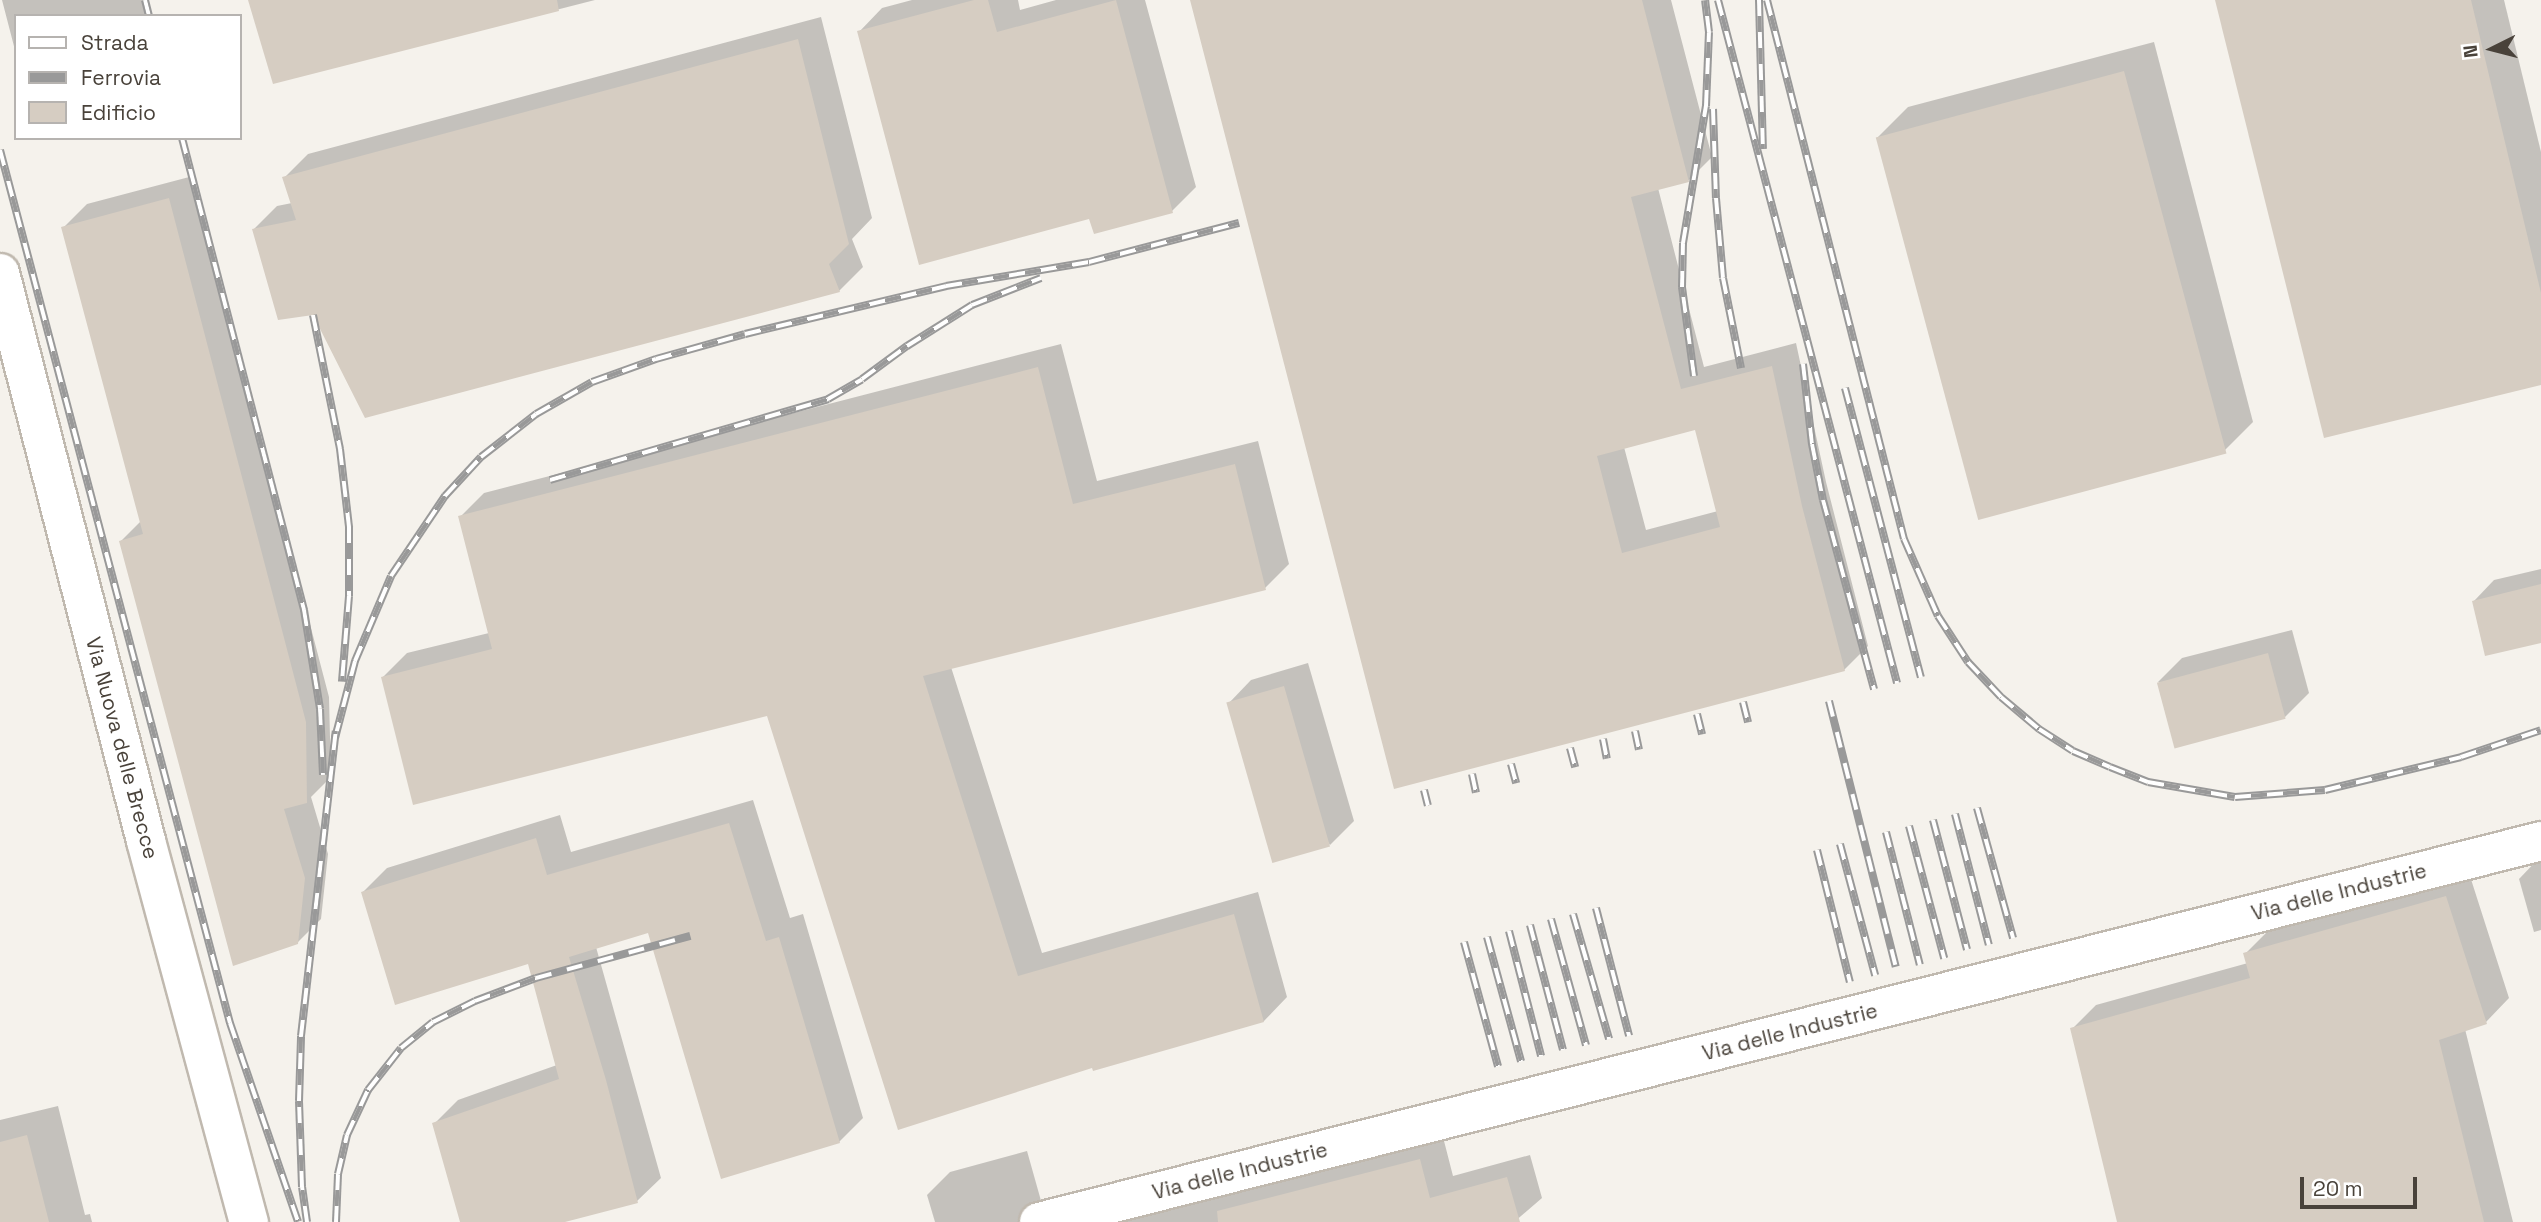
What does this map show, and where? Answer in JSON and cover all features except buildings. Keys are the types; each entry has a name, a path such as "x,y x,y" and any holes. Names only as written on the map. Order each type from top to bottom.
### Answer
{"street":[{"name":"Via Nuova delle Brecce","path":"0,273 146,841 249,1222"},
{"name":"Via delle Industrie","path":"1039,1222 2541,841"}],"railway":[{"path":"145,0 148,14"},
{"path":"1694,376 1682,287 1683,243 1706,106 1709,32 1705,0"},
{"path":"1718,0 1897,683"},
{"path":"1759,0 1763,149"},
{"path":"1767,0 1904,539 1938,616 1968,662 2001,697 2039,729 2073,751 2110,767 2148,782 2235,797 2325,790 2461,757 2541,730"},
{"path":"1713,109 1716,198 1723,278 1741,368"},
{"path":"183,140 304,610 320,709 323,775"},
{"path":"0,150 230,1023 298,1222"},
{"path":"335,738 355,661 391,576 445,496 481,457 536,414 592,382 656,359 745,334 946,286 1089,262 1239,223"},
{"path":"550,480 828,399 972,305 1041,278"},
{"path":"313,315 340,449 349,527 349,596 342,682"},
{"path":"1803,364 1812,444 1823,500 1874,689"},
{"path":"1845,388 1921,677"},
{"path":"1829,701 1896,967"},
{"path":"1743,702 1748,722"},
{"path":"1697,714 1702,734"},
{"path":"307,1222 302,1187 299,1101 301,1036 336,731"},
{"path":"1635,731 1639,750"},
{"path":"1603,739 1607,759"},
{"path":"1570,748 1575,767"},
{"path":"1511,764 1516,783"},
{"path":"1472,774 1476,793"},
{"path":"1424,790 1428,806"},
{"path":"1977,808 2013,938"},
{"path":"1955,814 1989,945"},
{"path":"1933,820 1967,950"},
{"path":"1909,826 1944,958"},
{"path":"1886,832 1920,965"},
{"path":"1840,844 1875,975"},
{"path":"1817,850 1850,982"},
{"path":"1596,908 1629,1036"},
{"path":"1573,914 1609,1039"},
{"path":"1551,919 1586,1045"},
{"path":"1530,925 1563,1050"},
{"path":"1509,931 1541,1056"},
{"path":"336,1222 338,1174 347,1135 368,1090 401,1048 433,1022 475,1001 536,978 690,936"},
{"path":"1487,937 1521,1061"},
{"path":"1464,942 1498,1066"}]}
